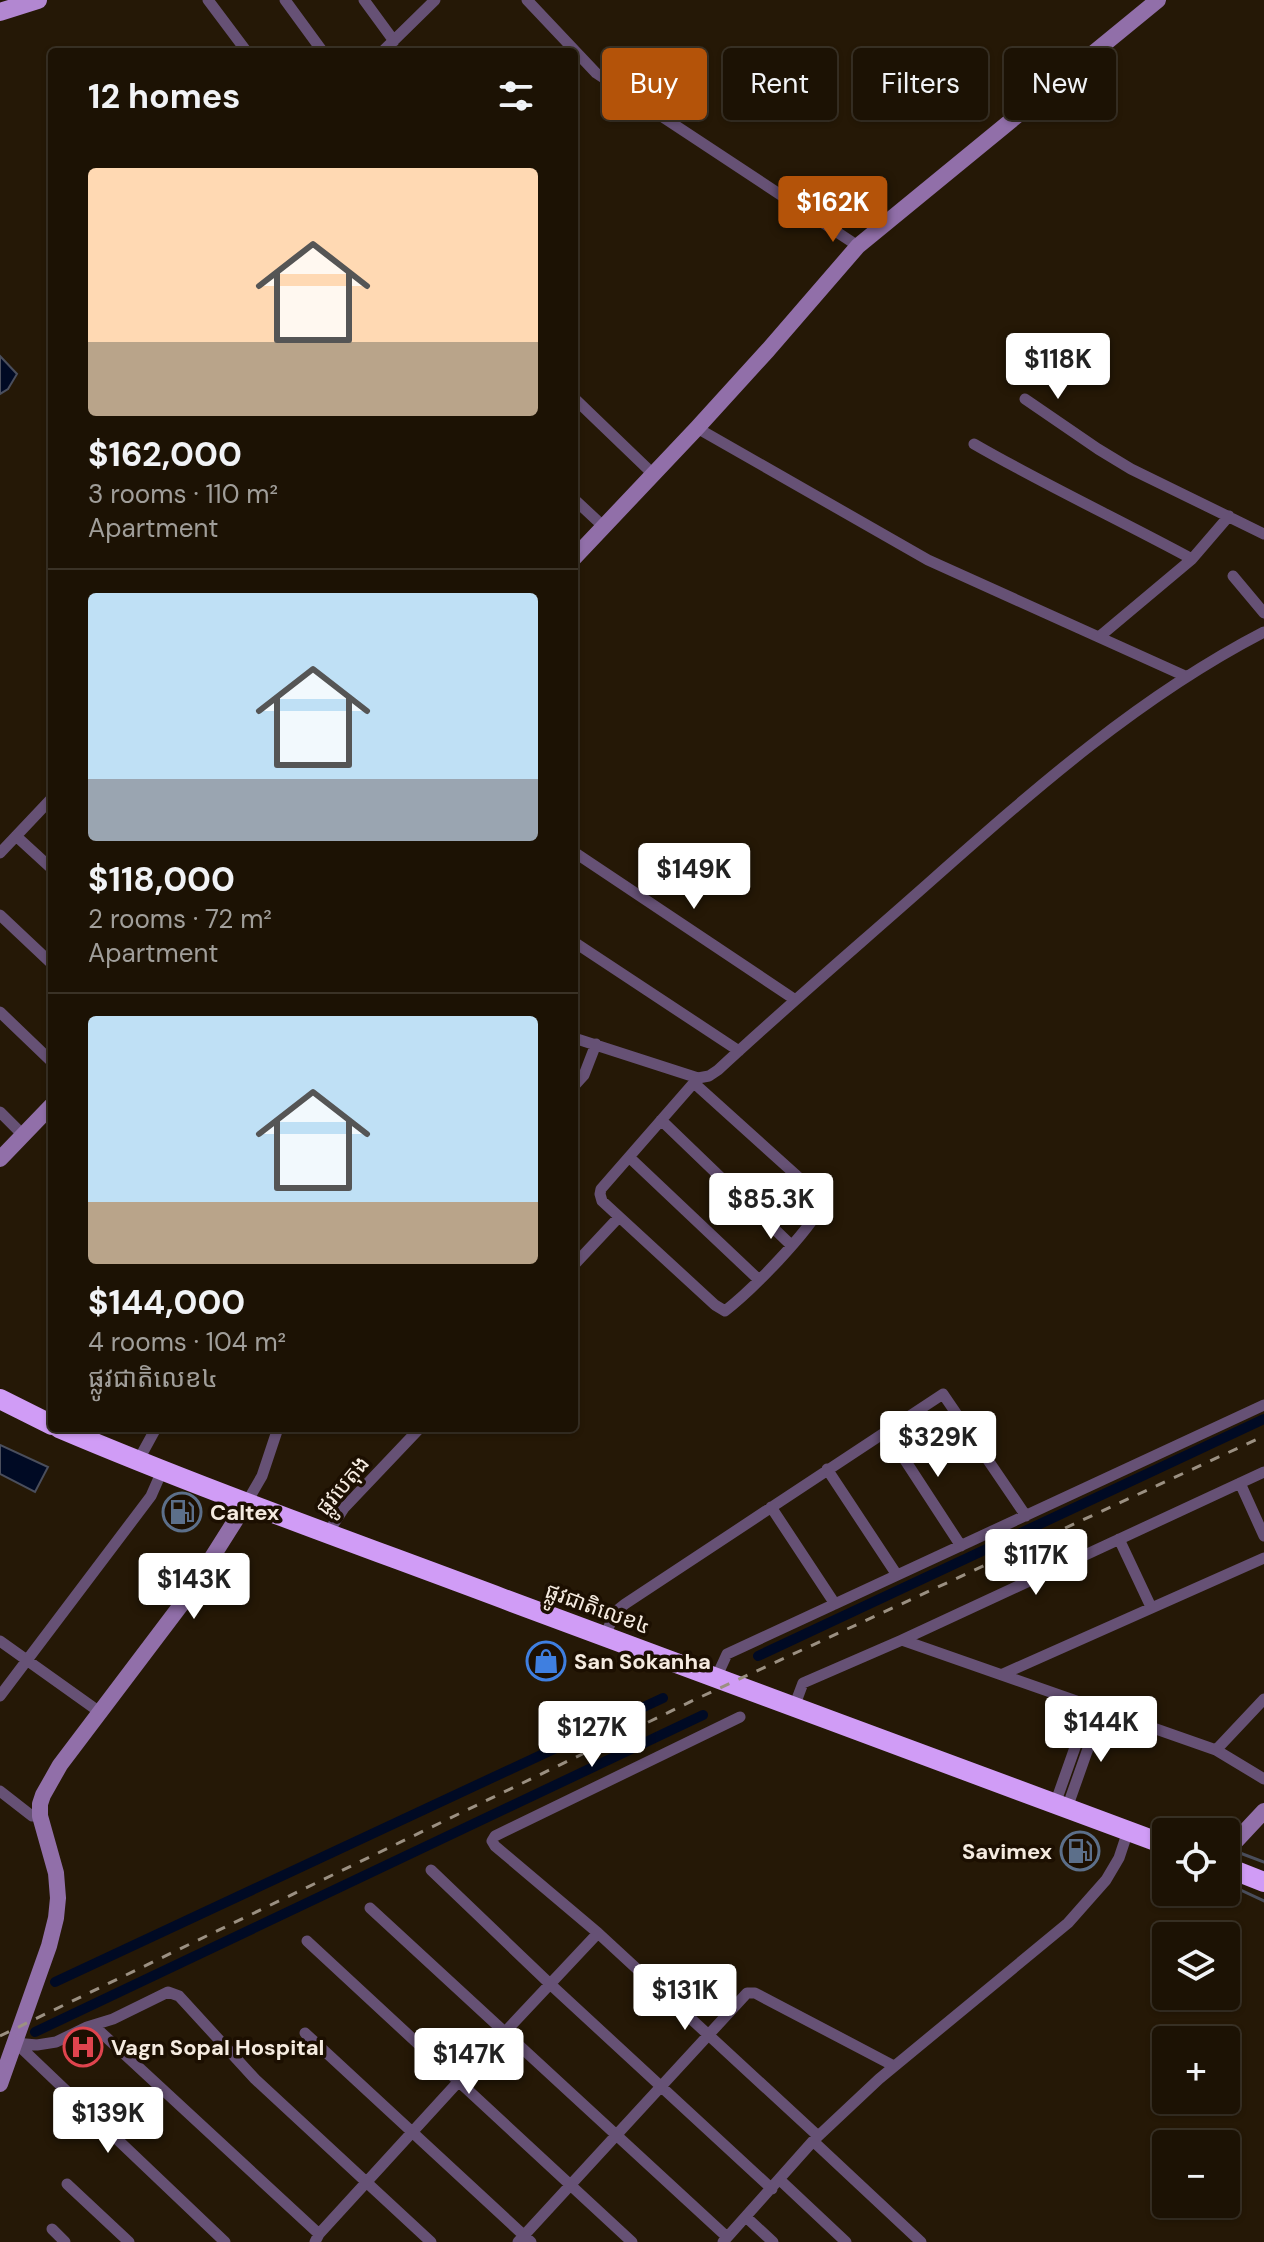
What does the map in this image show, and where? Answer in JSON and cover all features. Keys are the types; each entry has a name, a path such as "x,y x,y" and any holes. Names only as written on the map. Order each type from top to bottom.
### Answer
{"highway":[{"path":"0,1399 48,1423"},
{"name":"ផ្លូវជាតិលេខ៤","path":"69,1432 327,1534 831,1718 1152,1840"},
{"path":"1240,1872 1264,1882"}],"main road":[{"path":"0,12 38,0"}],"street":[{"path":"208,0 244,48"},
{"path":"285,0 320,48"},
{"path":"364,0 394,41"},
{"path":"386,48 435,0"},
{"path":"527,0 572,48"},
{"path":"578,554 768,350 858,246 1158,0"},
{"path":"578,54 596,73 858,246"},
{"path":"1025,399 1120,462 1264,534"},
{"path":"578,402 653,474"},
{"path":"697,428 928,560 1185,676"},
{"path":"974,444 1045,485 1192,559"},
{"path":"578,503 604,527"},
{"path":"1099,637 1192,559 1229,516"},
{"path":"1233,576 1264,613"},
{"path":"578,1039 696,1080 821,1199 823,1203 819,1211 791,1245 725,1311 602,1201 601,1189 696,1080 718,1070 794,999 1077,754 1185,676 1264,632"},
{"path":"0,853 48,802"},
{"path":"16,836 48,865"},
{"path":"578,855 794,999"},
{"path":"0,915 48,960"},
{"path":"578,945 739,1051"},
{"path":"0,1012 48,1058"},
{"path":"578,1082 584,1075 596,1044"},
{"path":"0,1159 48,1109"},
{"path":"0,1112 23,1135"},
{"path":"661,1120 791,1245"},
{"path":"629,1157 758,1279"},
{"path":"578,1261 619,1217"},
{"path":"605,1636 615,1612 625,1604 943,1394 1026,1516"},
{"path":"716,1678 727,1654 1264,1405"},
{"path":"886,1431 961,1546"},
{"path":"138,1461 154,1432"},
{"path":"0,2084 10,2048 49,1946 58,1898 56,1873 40,1816 43,1795 60,1765 187,1597 262,1476 277,1432"},
{"name":"ផ្លូវបេតុង","path":"327,1534 344,1508 416,1432"},
{"path":"827,1469 897,1575"},
{"path":"0,1696 151,1496 162,1471"},
{"path":"794,1707 803,1683 1264,1472"},
{"path":"1240,1483 1264,1536"},
{"path":"771,1507 835,1604"},
{"path":"1119,1539 1151,1607"},
{"path":"1003,1674 1264,1558"},
{"path":"902,1640 1216,1750 1264,1779"},
{"path":"0,1641 101,1713"},
{"path":"1216,1750 1264,1699"},
{"path":"1061,1806 1096,1707"},
{"path":"740,1717 495,1836 492,1841 708,2033 921,2242"},
{"path":"0,1791 32,1816 40,1816"},
{"path":"1240,1837 1264,1811"},
{"path":"370,1908 616,2134 725,2240 815,2138 894,2066 1068,1923 1106,1880 1119,1858 1128,1831"},
{"path":"431,1870 659,2086 846,2242"},
{"path":"94,2026 317,2238 598,1933"},
{"path":"307,1941 632,2242"},
{"path":"10,2048 56,2042 168,1992 179,1996 255,2079 431,2242"},
{"path":"305,2033 524,2240 659,2086 747,1993 755,1993 894,2066"},
{"path":"10,2048 225,2242"},
{"path":"67,2184 129,2242"},
{"path":"746,2217 773,2242"},
{"path":"52,2229 65,2242"}],"water":[{"path":"0,356 17,374 8,389 0,394"},
{"path":"0,1445 48,1467 35,1492 0,1474"}],"waterway":[{"path":"758,1656 1264,1419"},
{"path":"55,1982 663,1698"},
{"path":"35,2032 703,1715"},
{"path":"1240,1853 1264,1862"},
{"path":"1240,1890 1264,1901"}],"railway":[{"path":"0,2036 694,1700 1264,1436"}],"place":[{"name":"Caltex","path":"182,1512"},
{"name":"San Sokanha","path":"546,1661"},
{"name":"Savimex","path":"1080,1851"},
{"name":"Vagn Sopal Hospital","path":"83,2047"}]}
